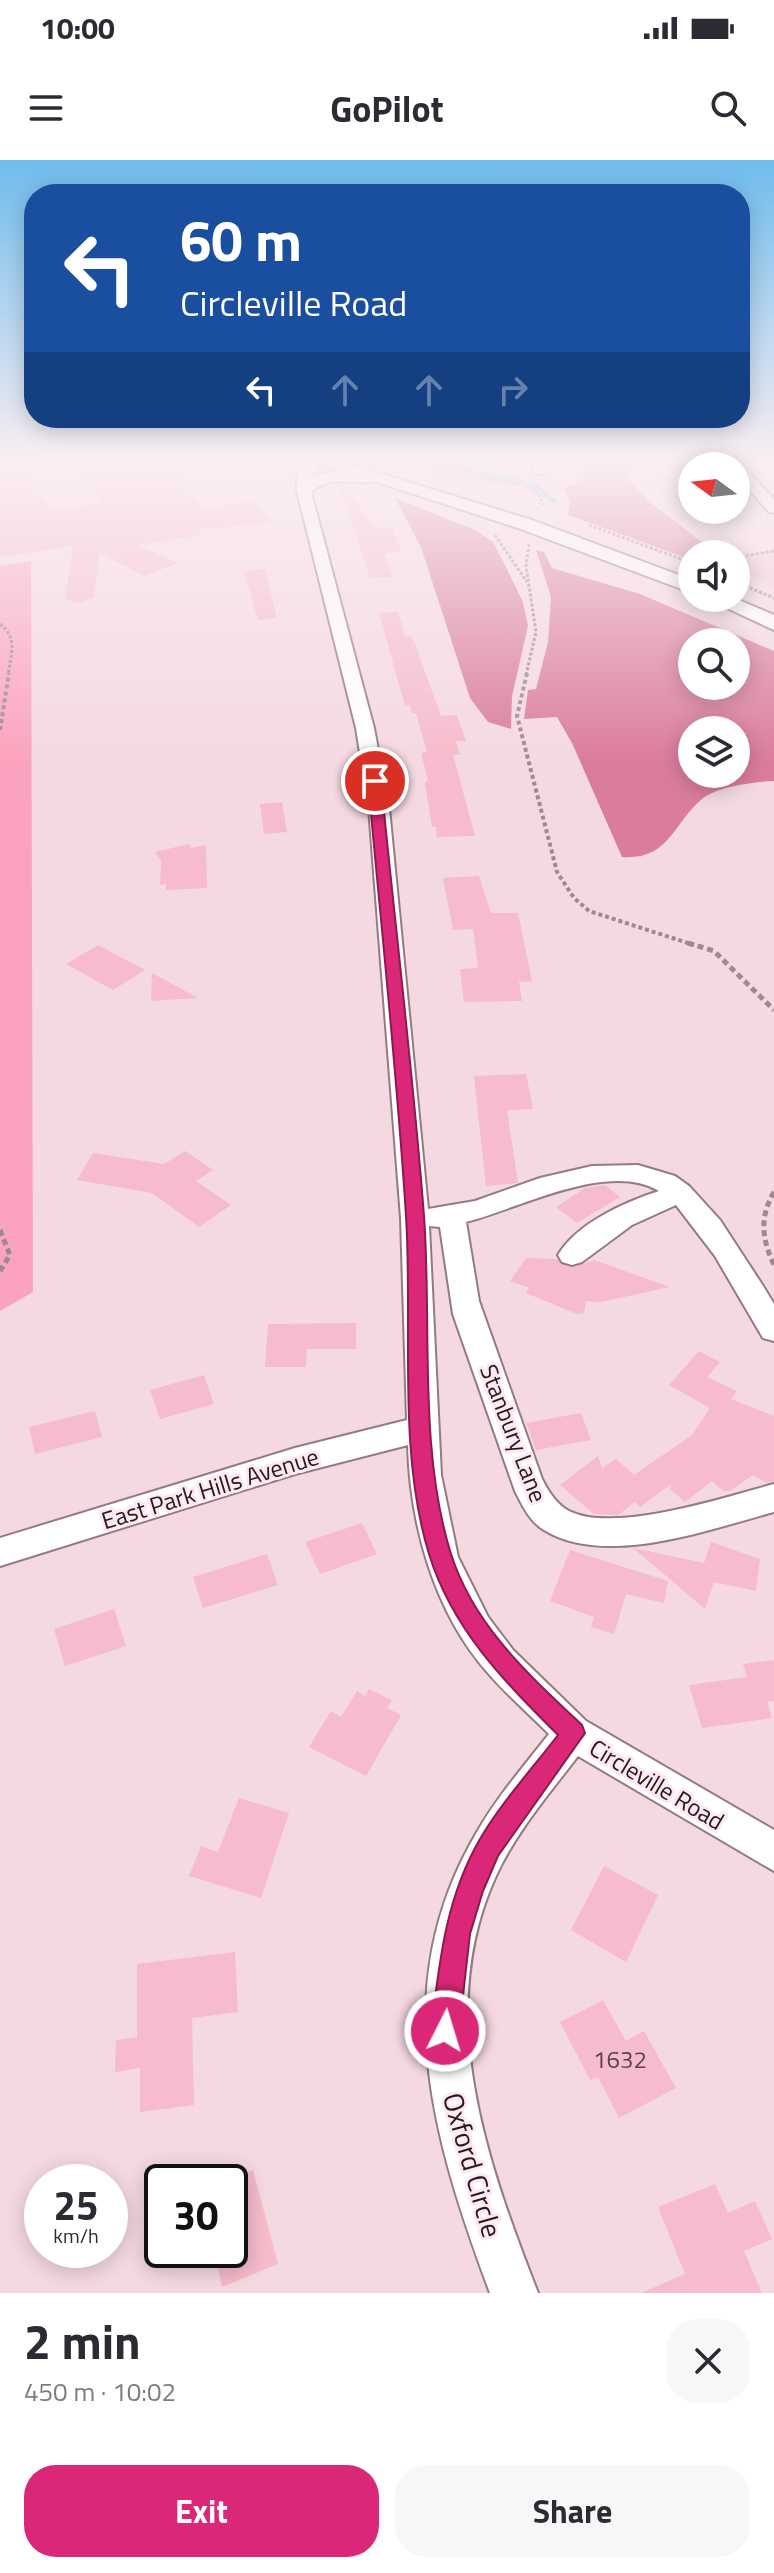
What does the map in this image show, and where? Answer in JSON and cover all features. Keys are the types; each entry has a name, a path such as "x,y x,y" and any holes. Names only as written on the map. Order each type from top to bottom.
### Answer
{"main road":[{"path":"627,563 678,582"},
{"path":"750,596 774,606"},
{"path":"748,612 774,623"}],"street":[{"name":"Circleville Road","path":"322,563 365,728 379,808 415,1218 422,1429 430,1514 441,1557 456,1593 500,1661 573,1733 774,1852"},
{"path":"415,1218 450,1217 480,1211 560,1182 591,1176 645,1176 666,1183 703,1217 774,1330"},
{"path":"572,1255 601,1231 645,1206 681,1194"},
{"name":"Stanbury Lane","path":"450,1217 460,1248 464,1300 530,1486 548,1515 572,1528 598,1533 654,1526 774,1498"},
{"name":"East Park Hills Avenue","path":"0,1552 295,1461 422,1429"},
{"name":"Oxford Circle","path":"514,2293 471,2177 453,2111 445,2031 449,1984 457,1934 470,1889 489,1848 573,1733"}],"path":[{"path":"527,563 536,632 517,716 557,872 574,898 589,911 714,951 774,1010"},
{"path":"750,588 774,598"},
{"path":"0,624 10,632 13,644 0,730"},
{"path":"774,1192 764,1209 761,1227 774,1265"},
{"path":"0,1230 10,1255 0,1271"}],"shaded area":[{"path":"31,563 33,1292 0,1311 0,566"},
{"path":"426,563 504,563 523,602 528,626 512,696 511,729 488,722 470,698"},
{"path":"540,563 549,563 552,568 640,594 720,628 678,628 678,700 750,700 750,641 774,651 774,781 750,783 750,716 678,716 678,788 728,788 702,799 669,838 651,853 622,857 572,743 557,717 524,719 528,690 536,689 548,642 551,597"},
{"path":"750,563 774,563 774,587 750,576"}],"building":[{"path":"70,563 99,563 94,597 77,604 65,598"},
{"path":"119,563 178,563 145,576"},
{"path":"365,563 387,563 392,577 370,578"},
{"path":"265,569 277,618 258,620 244,571"},
{"path":"398,612 405,636 411,636 415,644 441,716 457,715 466,741 456,741 460,755 453,755 475,836 437,837 436,827 432,827 425,784 428,780 421,753 427,752 416,713 412,713 410,705 405,706 379,613"},
{"path":"282,802 287,832 264,834 260,804"},
{"path":"189,844 191,848 206,845 207,888 166,890 166,884 160,885 161,861 155,852"},
{"path":"479,876 491,913 518,913 532,981 519,982 522,1001 464,1002 460,969 478,968 473,929 453,930 443,878"},
{"path":"98,945 145,970 113,990 66,964"},
{"path":"152,973 198,998 151,1001"},
{"path":"526,1074 533,1109 507,1110 518,1183 486,1186 474,1076"},
{"path":"185,1151 213,1170 196,1181 231,1205 199,1227 152,1193 77,1180 93,1153 164,1164"},
{"path":"605,1185 620,1197 577,1223 556,1207 585,1188"},
{"path":"526,1258 557,1259 571,1268 594,1260 670,1287 601,1302 586,1301 584,1313 577,1314 526,1293 529,1288 510,1281"},
{"path":"356,1323 356,1349 307,1349 306,1367 265,1367 268,1324"},
{"path":"699,1351 720,1362 707,1377 737,1391 731,1399 774,1416 774,1481 767,1483 753,1475 730,1491 723,1491 712,1481 685,1502 670,1489 671,1484 640,1507 635,1502 618,1515 594,1514 560,1485 598,1456 602,1468 616,1459 634,1475 692,1435 710,1408 669,1385"},
{"path":"204,1375 214,1404 160,1419 150,1390"},
{"path":"95,1411 102,1437 35,1454 29,1427"},
{"path":"581,1413 591,1440 536,1450 526,1423"},
{"path":"362,1523 377,1554 320,1574 305,1542"},
{"path":"711,1542 760,1559 756,1591 714,1582 705,1609 633,1548 704,1563"},
{"path":"570,1550 668,1581 664,1603 626,1594 614,1634 591,1627 594,1617 550,1601"},
{"path":"267,1554 278,1585 203,1608 193,1577"},
{"path":"114,1609 126,1646 65,1666 54,1629"},
{"path":"774,1660 774,1701 767,1702 772,1718 702,1728 689,1685 747,1677 743,1664"},
{"path":"369,1689 392,1700 387,1708 401,1715 366,1776 309,1747 331,1711 341,1717 357,1691 365,1696"},
{"path":"239,1798 289,1813 261,1898 189,1876 201,1846 218,1852"},
{"path":"604,1866 658,1895 626,1962 571,1930"},
{"path":"235,1952 238,2012 192,2018 194,2105 140,2112 140,2068 115,2072 116,2040 137,2037 137,1964"},
{"path":"603,2000 626,2041 644,2031 676,2088 619,2118 598,2077 590,2080 560,2022"},
{"path":"253,2170 278,2264 222,2287 217,2268 248,2268 248,2172"},
{"path":"715,2184 728,2213 755,2201 772,2239 744,2251 762,2293 641,2293 685,2274 658,2207"}],"route":[{"path":"375,781 415,1218 422,1429 430,1514 441,1557 475,1628 531,1695 573,1733 515,1808 489,1848 470,1889 457,1934 445,2031"}]}
